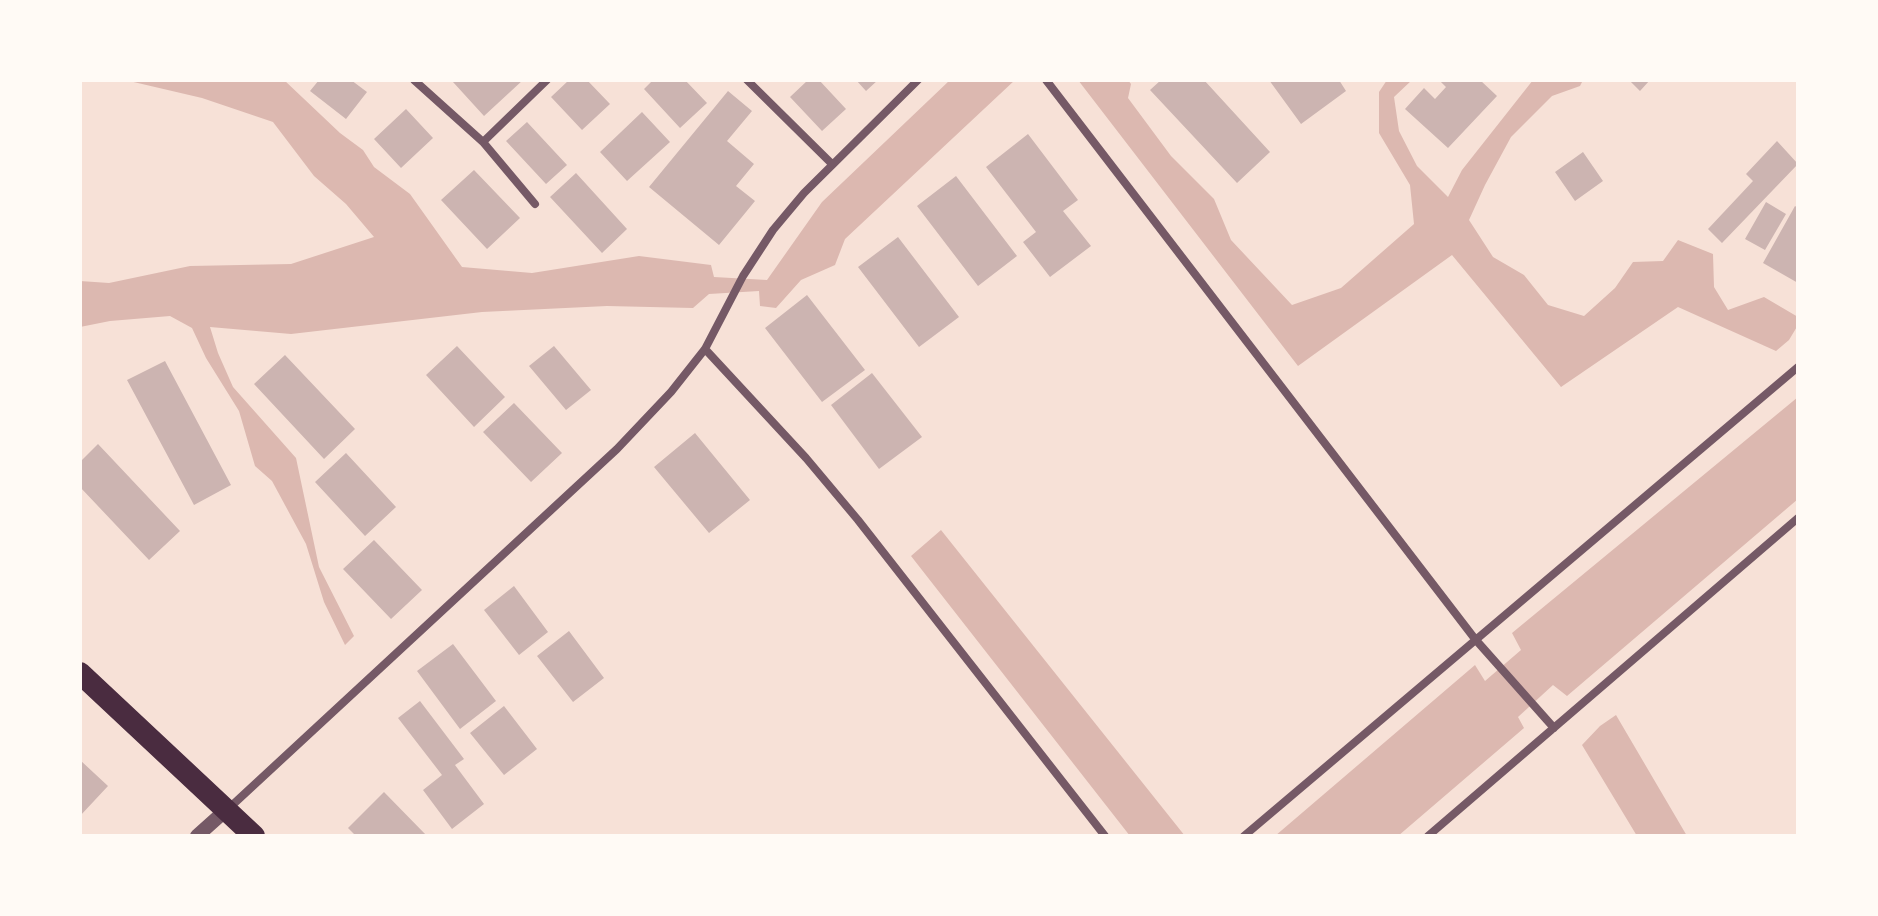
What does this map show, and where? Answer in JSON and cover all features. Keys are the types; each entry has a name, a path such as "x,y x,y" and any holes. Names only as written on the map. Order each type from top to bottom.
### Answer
{"highway":[{"path":"80,673 254,836"}],"street":[{"path":"414,80 483,142 535,204"},
{"path":"483,142 547,80"},
{"path":"747,80 832,164"},
{"path":"197,836 617,449 671,392 705,349 743,276 773,230 832,164 918,80"},
{"path":"1046,80 1475,639 1554,728"},
{"path":"705,349 806,458 858,520 1105,836"},
{"path":"1244,836 1798,367"},
{"path":"1428,836 1798,518"}],"shaded area":[{"path":"125,80 284,80 340,133 363,150 374,167 410,194 462,267 532,273 639,256 711,265 714,277 767,280 822,202 950,80 1015,80 845,239 835,265 801,280 776,308 760,306 759,291 709,294 693,308 607,306 482,312 291,334 210,327 233,387 296,458 319,567 354,636 345,645 324,602 306,544 272,481 255,466 239,411 206,358 192,328 170,316 80,327 80,281 109,283 190,266 291,264 374,237 346,204 314,176 273,122 202,98"},
{"path":"1078,80 1128,80 1131,84 1128,98 1171,156 1214,199 1231,240 1292,305 1341,288 1414,224 1410,185 1379,133 1379,92 1387,80 1412,80 1394,97 1399,131 1417,166 1448,197 1462,170 1533,80 1583,80 1580,86 1552,96 1511,137 1485,185 1469,220 1493,257 1524,275 1548,305 1584,316 1615,288 1633,262 1663,261 1678,240 1713,254 1714,287 1728,310 1764,297 1798,317 1798,325 1789,340 1776,351 1678,307 1561,387 1452,255 1298,366"},
{"path":"1798,397 1798,499 1567,696 1553,685 1518,717 1524,728 1398,836 1275,836 1475,665 1485,681 1521,650 1512,633"},
{"path":"941,530 1185,836 1130,836 911,556"},
{"path":"1616,715 1687,836 1637,836 1582,745"}],"building":[{"path":"319,80 351,80 367,92 346,119 310,91"},
{"path":"523,80 484,116 453,82"},
{"path":"569,80 587,80 610,104 582,130 551,97"},
{"path":"653,80 685,80 707,103 680,128 644,89"},
{"path":"808,80 819,80 846,109 822,131 790,97"},
{"path":"856,80 878,80 866,91"},
{"path":"1161,80 1204,80 1270,152 1237,183 1150,90"},
{"path":"1269,80 1339,80 1346,91 1301,124"},
{"path":"1439,80 1480,80 1497,96 1448,148 1405,109 1424,88 1435,99 1446,87"},
{"path":"1629,80 1650,80 1640,91"},
{"path":"728,91 752,111 727,141 754,164 736,186 755,201 719,245 649,187"},
{"path":"406,109 433,138 401,168 374,139"},
{"path":"642,112 670,142 627,181 600,152"},
{"path":"527,122 567,165 546,184 506,141"},
{"path":"1028,134 1078,200 1063,211 1091,246 1050,277 1023,242 1036,232 986,167"},
{"path":"1777,141 1798,164 1722,243 1708,229 1753,181 1746,174"},
{"path":"1583,152 1603,181 1575,201 1555,172"},
{"path":"474,170 520,218 487,249 441,200"},
{"path":"576,173 627,229 602,253 550,197"},
{"path":"956,176 1017,256 978,286 917,206"},
{"path":"1766,202 1786,214 1765,250 1745,239"},
{"path":"1795,206 1798,208 1798,283 1763,263"},
{"path":"898,237 959,317 919,347 858,267"},
{"path":"807,295 865,370 822,402 765,328"},
{"path":"457,346 505,397 474,427 426,375"},
{"path":"554,346 591,390 566,410 529,366"},
{"path":"285,355 355,429 324,459 254,384"},
{"path":"165,361 231,485 194,505 127,380"},
{"path":"872,373 922,437 879,469 831,405"},
{"path":"514,403 562,453 531,482 483,432"},
{"path":"695,433 750,500 709,533 654,467"},
{"path":"98,444 180,531 149,560 80,487 80,462"},
{"path":"346,453 396,507 365,536 315,482"},
{"path":"374,540 422,590 391,619 343,569"},
{"path":"514,586 548,632 519,655 484,610"},
{"path":"569,631 604,678 573,702 537,656"},
{"path":"453,644 496,701 460,729 417,671"},
{"path":"420,701 464,759 455,765 484,804 452,829 423,790 442,775 398,718"},
{"path":"504,706 537,749 504,775 470,733"},
{"path":"80,760 108,786 80,816"},
{"path":"384,792 427,836 356,836 348,828"}]}
